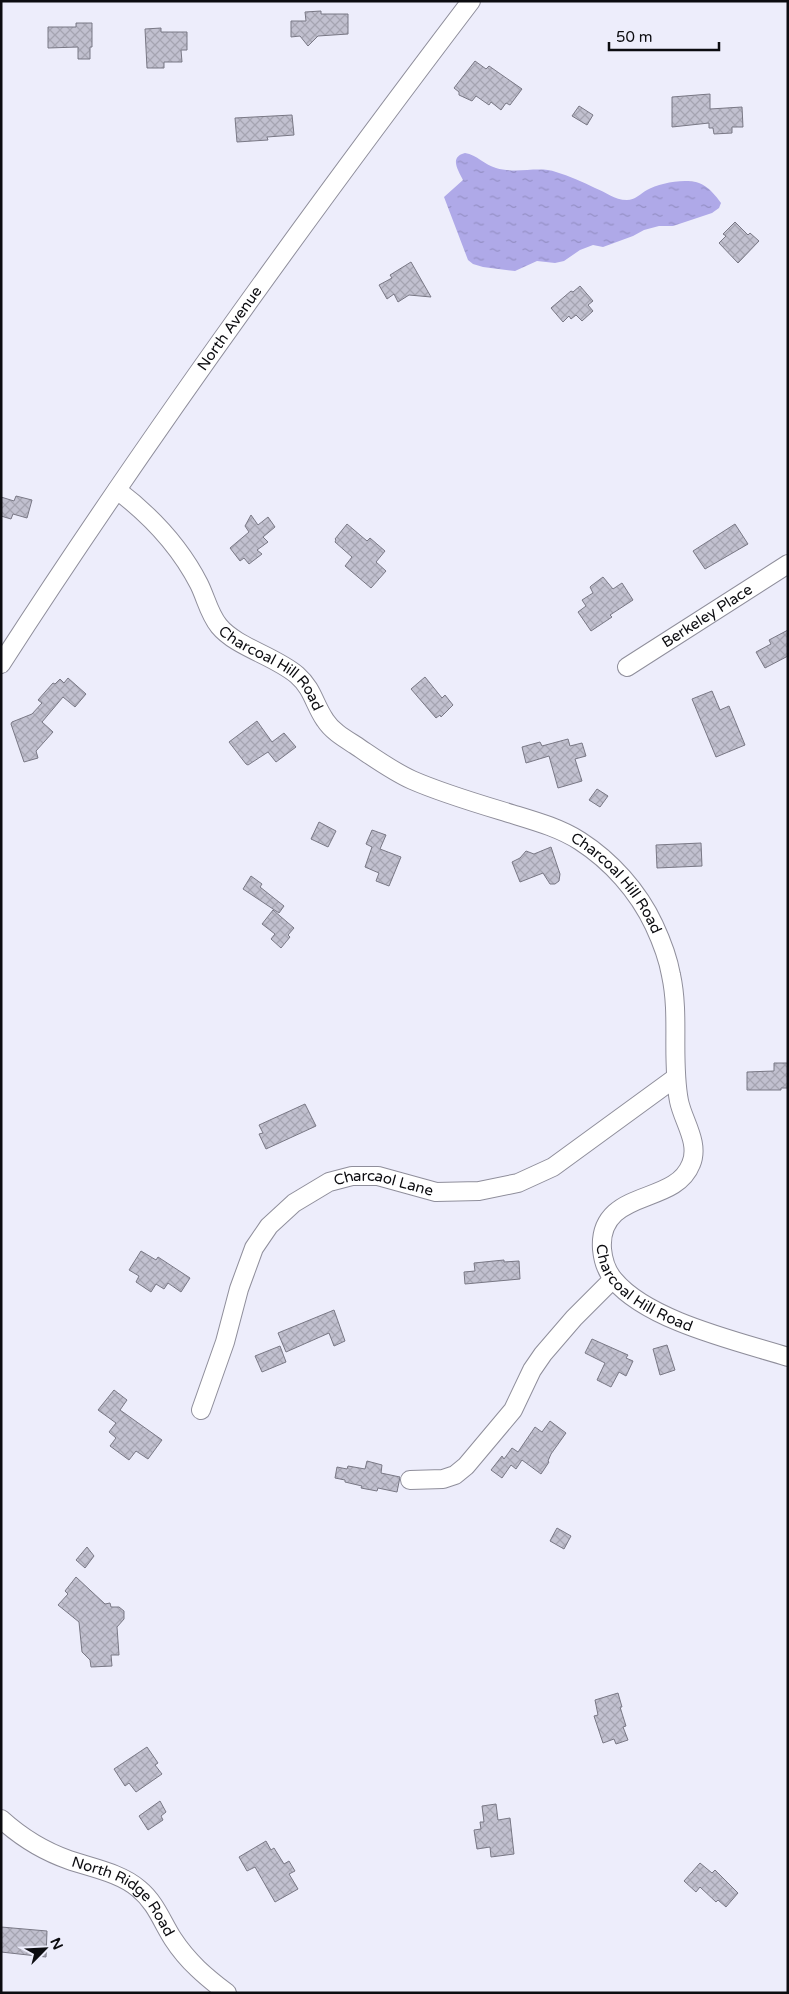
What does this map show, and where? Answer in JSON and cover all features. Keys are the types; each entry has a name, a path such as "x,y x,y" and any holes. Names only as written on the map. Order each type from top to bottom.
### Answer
{"street":[{"name":"North Avenue","path":"1,664 56,579 271,270 470,1"},
{"name":"Charcoal Hill Road","path":"117,490 133,502 178,550 200,586 213,618 220,628 234,638 288,667 310,690 324,719 337,734 410,779 473,802 543,824 579,840 598,854 627,881 653,923 666,954 672,976 675,1078 680,1105 694,1148 693,1161 687,1172 678,1182 625,1206 608,1220 604,1229 602,1243 606,1267 613,1279 641,1303 663,1315 788,1357"},
{"name":"Berkeley Place","path":"626,667 788,564"},
{"name":"Charcaol Lane","path":"201,1410 225,1342 254,1248 269,1226 294,1203 329,1182 352,1176 378,1176 436,1192 479,1191 518,1183 553,1167 675,1078"},
{"path":"410,1480 443,1479 454,1475 466,1466 513,1410 532,1370 543,1354 574,1318 613,1279"},
{"name":"North Ridge Road","path":"1,1819 23,1838 45,1851 107,1872 138,1888 154,1904 173,1940 197,1970 227,1993"}],"water":[{"path":"465,153 492,167 503,170 550,170 581,181 622,200 633,199 652,187 665,183 687,181 706,186 721,203 719,208 712,213 673,226 659,226 644,230 603,247 593,245 580,250 564,261 555,263 537,261 515,271 483,267 473,264 468,260 444,197 463,180 456,161 460,155"}],"building":[{"path":"321,11 321,14 348,14 348,34 318,36 308,46 300,36 291,37 291,21 306,21 305,12"},
{"path":"76,23 92,23 90,59 78,59 78,47 48,48 48,27 76,27"},
{"path":"161,28 161,32 187,32 187,50 181,50 182,62 164,62 164,68 147,68 145,29"},
{"path":"475,61 486,69 489,66 522,89 510,105 506,103 501,110 491,102 489,105 476,96 472,101 459,95 459,92 454,88"},
{"path":"710,94 710,109 742,107 743,127 732,127 732,133 714,134 713,128 709,128 709,123 672,127 672,97"},
{"path":"579,106 593,115 587,125 572,116"},
{"path":"292,115 294,135 267,137 268,140 237,142 235,118"},
{"path":"735,222 748,235 750,233 759,241 738,263 719,243 726,236 723,234"},
{"path":"411,262 431,297 409,295 398,302 394,294 387,299 379,285 392,278 390,275"},
{"path":"580,286 593,301 588,305 593,311 582,321 576,315 571,319 569,316 563,322 551,308"},
{"path":"16,496 32,500 27,518 13,514 11,519 1,516 1,497 14,501"},
{"path":"251,515 258,525 268,517 275,527 263,537 268,542 257,550 262,554 249,564 244,558 240,561 230,548 249,532 245,526"},
{"path":"347,524 367,541 370,538 385,551 376,562 386,571 371,588 345,566 352,557 335,542 335,539"},
{"path":"735,524 748,544 705,569 693,551"},
{"path":"603,577 613,589 622,583 633,600 610,615 612,617 591,631 578,612 586,606 582,600 593,593 590,587"},
{"path":"788,630 788,656 765,668 756,652 771,644 769,640"},
{"path":"425,677 442,698 445,695 453,705 441,717 440,715 436,718 411,689"},
{"path":"68,678 86,694 75,707 63,697 42,722 53,732 36,751 38,758 24,762 11,724 12,722 32,714 42,703 38,700 53,683 55,684 60,679 64,683"},
{"path":"712,691 720,710 729,706 745,745 716,757 692,699"},
{"path":"257,721 272,742 284,733 296,747 276,762 268,752 248,765 246,764 229,742"},
{"path":"568,739 570,746 582,743 586,756 575,759 582,781 558,788 549,756 526,763 522,747 540,742 542,746"},
{"path":"597,789 608,796 600,807 589,800"},
{"path":"319,822 336,831 328,847 311,839"},
{"path":"372,830 386,835 380,849 401,857 389,886 376,881 379,873 365,867 372,847 366,844"},
{"path":"701,843 702,866 657,868 656,845"},
{"path":"551,847 560,874 559,881 555,884 550,884 543,873 520,882 512,862 520,858 526,851 534,854"},
{"path":"251,876 262,884 260,887 284,906 279,913 243,889"},
{"path":"273,910 294,928 288,935 290,937 281,948 271,939 275,934 262,924"},
{"path":"774,1063 788,1063 788,1088 781,1088 781,1090 747,1090 747,1072 774,1071"},
{"path":"305,1104 316,1126 266,1149 259,1134 263,1133 259,1125"},
{"path":"141,1251 156,1260 158,1257 190,1278 181,1292 168,1283 164,1289 156,1284 151,1292 136,1282 139,1276 129,1270"},
{"path":"504,1260 504,1262 519,1261 520,1279 465,1284 464,1272 475,1271 474,1263"},
{"path":"334,1310 345,1341 334,1346 329,1333 286,1352 278,1333"},
{"path":"592,1339 628,1355 626,1358 633,1361 626,1376 619,1372 611,1387 597,1380 605,1363 585,1353"},
{"path":"667,1345 675,1370 660,1375 653,1349"},
{"path":"280,1346 286,1362 262,1372 255,1356"},
{"path":"114,1390 127,1400 120,1410 162,1440 148,1459 136,1451 129,1460 110,1446 116,1438 109,1432 116,1423 98,1410"},
{"path":"550,1421 566,1433 551,1454 549,1462 541,1474 522,1460 516,1469 511,1465 502,1478 491,1470 502,1456 504,1459 512,1448 518,1452 535,1427 542,1432"},
{"path":"367,1461 382,1465 381,1473 400,1477 397,1492 378,1488 377,1491 361,1488 362,1486 335,1478 337,1467 347,1469 348,1466 365,1469"},
{"path":"557,1528 571,1536 564,1549 550,1541"},
{"path":"87,1547 94,1556 85,1568 76,1560"},
{"path":"76,1577 105,1604 110,1603 111,1607 119,1607 124,1611 124,1619 117,1627 119,1655 111,1655 112,1666 91,1667 90,1660 82,1652 79,1622 58,1605 68,1594 65,1591"},
{"path":"618,1693 626,1726 623,1727 628,1740 616,1744 614,1739 603,1743 594,1716 598,1715 595,1700"},
{"path":"147,1747 158,1763 155,1765 162,1774 136,1792 129,1783 125,1786 114,1769"},
{"path":"160,1801 166,1812 161,1816 163,1820 148,1830 139,1816"},
{"path":"496,1804 498,1820 510,1818 514,1854 491,1857 490,1847 477,1849 474,1830 481,1829 480,1822 484,1822 482,1806"},
{"path":"266,1841 271,1850 274,1848 284,1864 289,1861 295,1871 289,1874 298,1889 275,1902 255,1867 247,1871 239,1857"},
{"path":"700,1863 712,1873 715,1870 738,1893 726,1907 718,1900 716,1902 700,1887 696,1892 684,1881"},
{"path":"1,1927 47,1931 46,1957 1,1952"}]}
